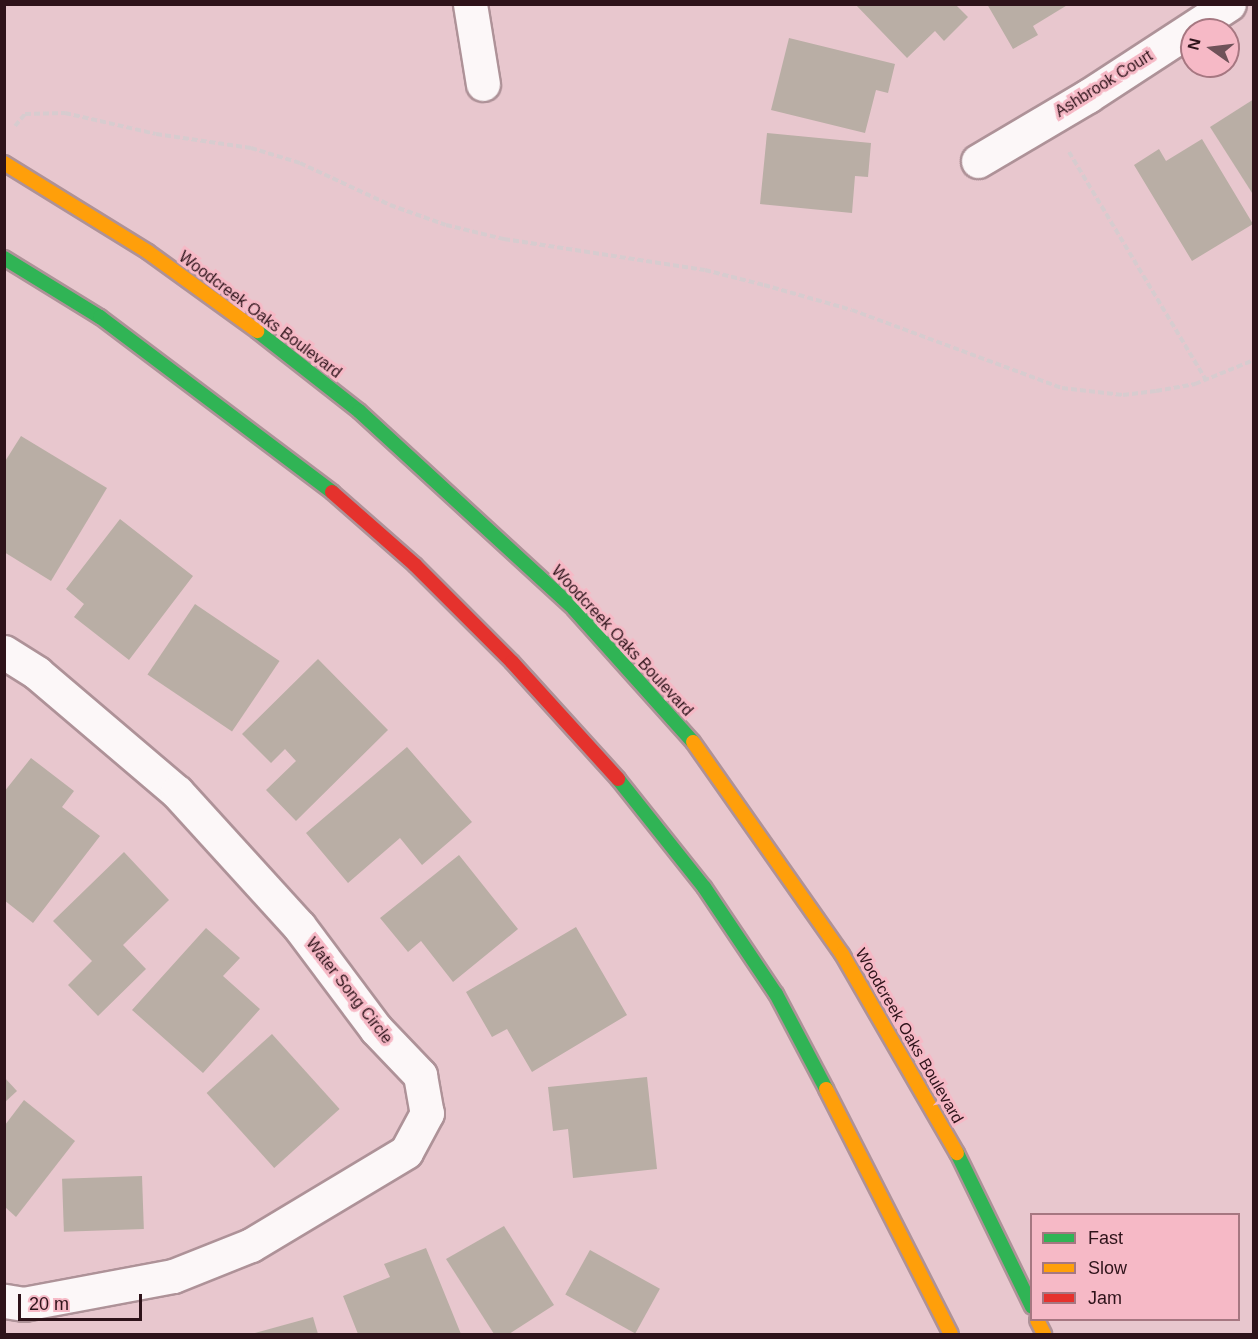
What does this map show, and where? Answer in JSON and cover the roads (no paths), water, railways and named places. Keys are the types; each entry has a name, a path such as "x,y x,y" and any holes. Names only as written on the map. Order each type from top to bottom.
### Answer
{"main road":[{"name":"Woodcreek Oaks Boulevard","path":"4,163 148,252 341,397 462,502 590,626 690,738 842,954 975,1184 1030,1302"},
{"path":"4,258 100,317 308,471 415,565 512,662 623,784 704,887 776,994 898,1224 951,1335"},
{"path":"1037,1321 1044,1335"}],"street":[{"path":"470,4 483,84"},
{"name":"Ashbrook Court","path":"978,161 1229,4"},
{"name":"Water Song Circle","path":"4,652 37,673 177,792 298,926 376,1029 420,1075 427,1113 406,1152 251,1245 173,1276 24,1304 4,1301"}]}
